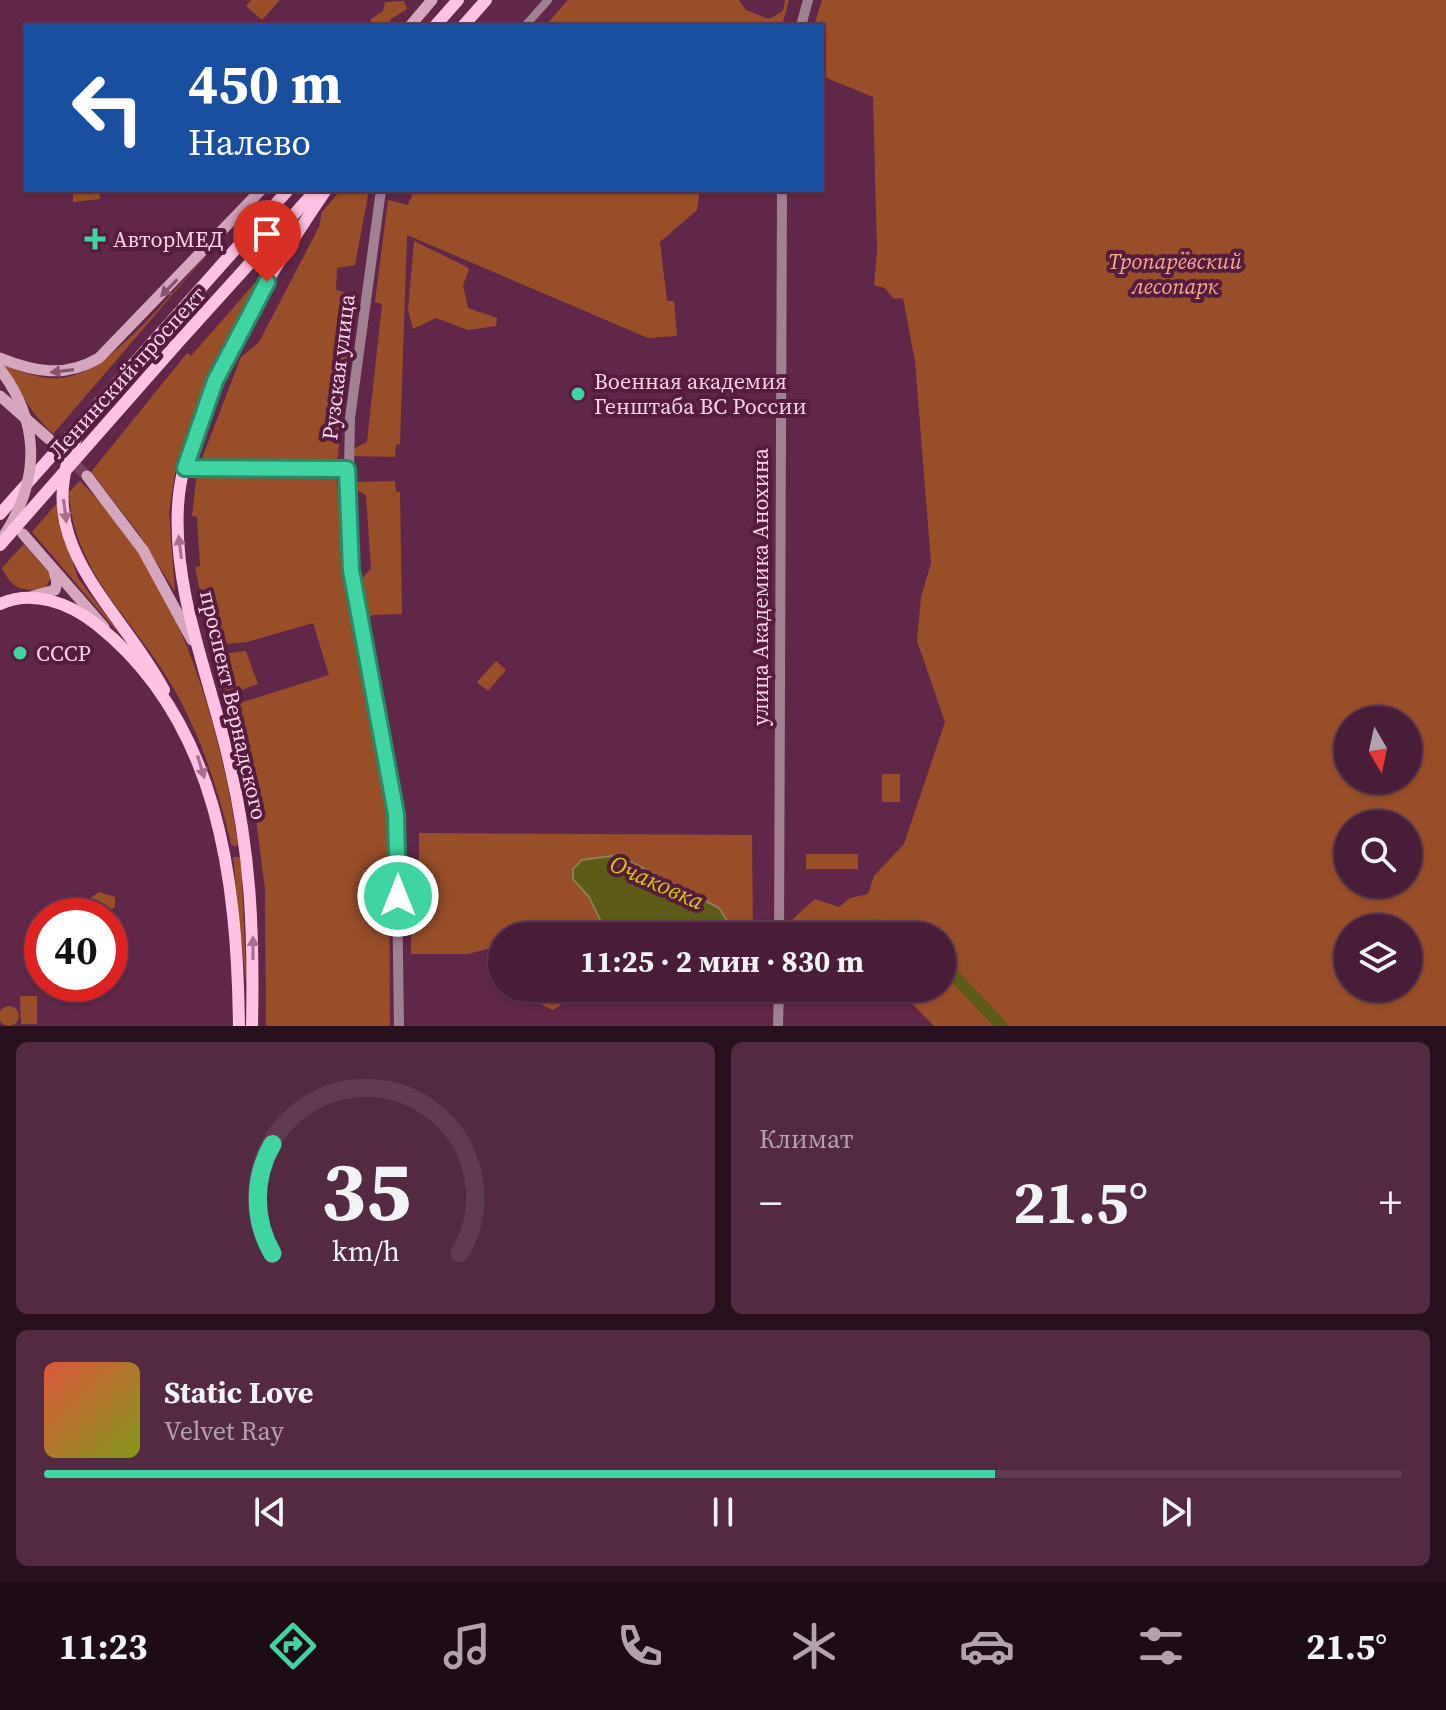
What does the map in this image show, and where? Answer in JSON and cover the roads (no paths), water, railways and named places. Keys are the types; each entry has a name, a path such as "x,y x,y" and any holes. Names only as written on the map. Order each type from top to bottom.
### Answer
{"main road":[{"path":"412,24 432,0"},
{"path":"437,24 458,0"},
{"path":"465,24 486,0"},
{"path":"0,358 31,370 57,373 99,358 259,192"},
{"name":"Ленинский проспект","path":"0,514 286,192"},
{"name":"Ленинский проспект","path":"0,543 314,192"},
{"name":"проспект Вернадского","path":"252,1026 252,894 245,838 228,757 197,651 178,533 178,505 185,468 233,342 278,261 325,192"},
{"path":"0,369 27,418 32,464 24,497 0,543"},
{"path":"0,396 49,439"},
{"path":"91,411 72,447 65,472 64,504 70,538 89,583 145,655 180,721"},
{"path":"87,476 152,564 197,651"},
{"path":"23,534 113,638"},
{"path":"0,604 55,590 57,578 50,564"},
{"name":"проспект Вернадского","path":"28,597 68,607 113,638 180,721 199,759 222,842 238,947 239,1026"},
{"path":"222,842 228,852 237,852 245,838"}],"street":[{"path":"527,24 548,0"},
{"path":"802,24 808,0"},
{"name":"Рузская улица","path":"381,192 352,401 347,469 354,590 396,814 399,1026"},
{"name":"улица Академика Анохина","path":"779,922 782,192"},
{"path":"185,468 347,469"},
{"path":"778,1026 779,1002"}],"water":[{"path":"618,855 719,908 728,922 601,922 589,897 573,879 573,869 582,860"}],"waterway":[{"name":"Очаковка","path":"956,978 1002,1026"}],"tunnel":[{"path":"53,443 87,476"}],"place":[{"name":"АвторМЕД","path":"95,239"},
{"name":"Военная академия Генштаба ВС России","path":"578,394"},
{"name":"СССР","path":"20,653"}],"park label":[{"name":"Тропарёвский лесопарк","path":"1175,274"}]}
